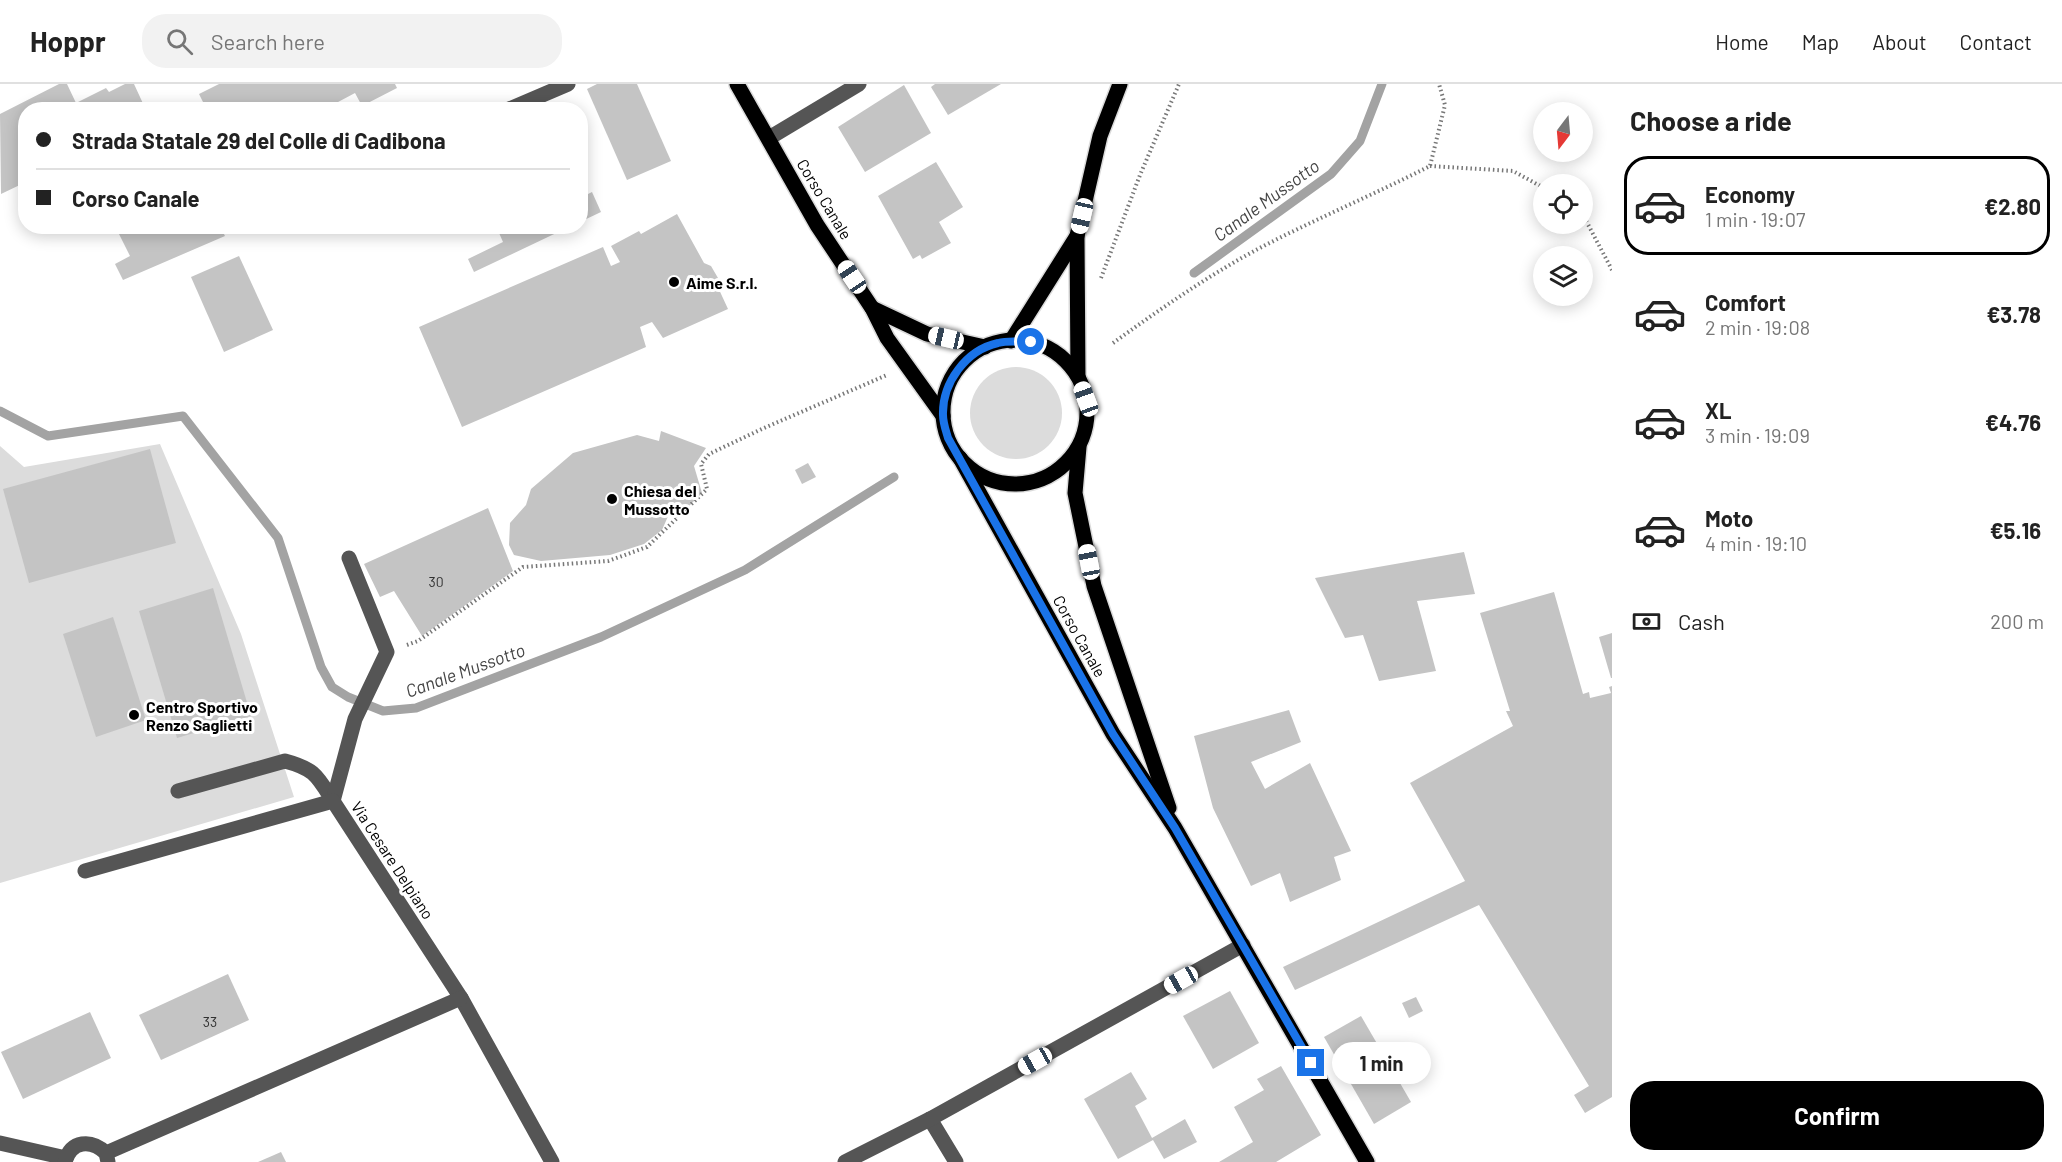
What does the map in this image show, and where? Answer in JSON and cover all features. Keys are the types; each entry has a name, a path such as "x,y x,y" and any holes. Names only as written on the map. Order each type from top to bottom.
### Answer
{"main road":[{"name":"Corso Canale","path":"725,84 750,109"},
{"name":"Corso Canale","path":"737,84 817,225 872,308 887,338 943,416"},
{"path":"1078,376 1065,361 1049,349 1031,342 1011,341 985,347 967,359 954,375 945,394 943,416 948,438 960,458 978,474 999,483 1023,484 1045,478 1065,465 1079,447 1087,423 1086,399 1078,376 1077,236 1100,136 1120,84"},
{"path":"1011,341 1077,236"},
{"path":"872,308 927,334 985,347"},
{"name":"Corso Canale","path":"1079,447 1076,493 1094,586 1175,828"},
{"name":"Corso Canale","path":"960,458 1113,734 1175,828 1367,1162"}],"street":[{"path":"526,102 568,84"},
{"path":"769,138 860,84"},
{"path":"333,801 355,719 387,652 349,558"},
{"path":"178,791 285,761 302,765 316,775 333,801"},
{"name":"Via Cesare Delpiano","path":"85,871 333,801 461,998 552,1162"},
{"path":"844,1162 930,1119 1243,945"},
{"path":"0,1143 66,1160 74,1146 81,1143 95,1144 107,1157 461,998"},
{"path":"930,1119 956,1162"}],"path":[{"path":"1098,286 1140,175 1179,84"},
{"path":"1430,166 1445,105 1439,84"},
{"path":"1113,343 1171,302 1253,252 1430,166 1513,171 1533,182"},
{"path":"1593,234 1612,270"},
{"path":"387,652 418,641 523,567 608,561 647,547 707,489 701,464 709,454 907,366"}],"shaded area":[{"path":"1016,367 1042,375 1054,387 1062,413 1054,439 1042,451 1016,459 990,451 978,439 970,413 978,387 990,375"},
{"name":"Centro Sportivo Renzo Saglietti","path":"160,444 241,634 294,797 0,883 0,446 24,467"}],"building":[{"path":"59,84 67,84 76,102 24,102"},
{"path":"125,84 134,84 142,102 78,102 106,88 109,92"},
{"path":"219,84 395,84 397,88 370,102 360,102 355,93 338,102 203,102 199,94"},
{"path":"597,84 637,84 671,161 627,180 587,89"},
{"path":"935,84 1001,84 948,115 931,87"},
{"path":"904,85 931,133 865,172 838,127"},
{"path":"18,105 18,186 1,194 0,114"},
{"path":"936,162 963,207 939,222 951,243 922,259 920,255 913,259 878,196"},
{"path":"592,192 601,212 588,218 588,194"},
{"path":"677,214 704,263 711,266 718,278 716,283 728,309 663,338 652,322 640,327 646,347 462,427 419,327 603,247 611,266 620,262 611,246 639,231 641,234"},
{"path":"119,234 224,234 225,236 123,280 115,264 130,256"},
{"path":"500,234 554,234 474,272 468,259 503,242"},
{"path":"239,256 273,330 224,352 191,277"},
{"name":"Chiesa del Mussotto","path":"661,431 706,448 694,466 702,493 677,518 669,514 662,530 644,544 610,555 541,561 514,555 509,545 510,523 526,505 531,489 573,453 637,435 659,441"},
{"path":"150,449 176,543 29,583 3,489"},
{"path":"808,463 816,477 802,484 795,470"},
{"path":"488,508 513,571 422,636 394,591 380,597 364,564"},
{"path":"1464,552 1475,594 1417,601 1436,671 1379,681 1363,635 1345,638 1315,578"},
{"path":"213,588 251,716 177,738 139,611"},
{"path":"1554,592 1583,694 1589,692 1590,698 1611,693 1609,687 1612,686 1612,1097 1585,1113 1574,1095 1589,1086 1479,905 1295,990 1283,967 1465,881 1410,783 1513,726 1506,711 1510,711 1480,613"},
{"path":"113,617 146,720 96,737 63,634"},
{"path":"1612,633 1612,678 1611,678 1599,637"},
{"path":"1289,710 1301,742 1251,762 1265,789 1310,763 1351,851 1334,857 1341,880 1290,902 1280,873 1251,886 1213,808 1194,736"},
{"path":"228,974 249,1020 161,1060 139,1015"},
{"path":"1230,991 1259,1043 1213,1069 1183,1016"},
{"path":"1416,997 1423,1011 1409,1018 1402,1003"},
{"path":"90,1012 111,1058 23,1099 1,1052"},
{"path":"1361,1016 1411,1102 1374,1124 1324,1037"},
{"path":"1281,1066 1321,1135 1276,1162 1219,1162 1253,1142 1234,1107 1264,1090 1257,1079"},
{"path":"1131,1072 1147,1099 1135,1106 1152,1138 1185,1119 1197,1142 1164,1159 1153,1140 1118,1159 1084,1099"},
{"path":"281,1152 286,1162 258,1162"}],"waterway":[{"name":"Canale Mussotto","path":"1194,273 1331,174 1360,141 1382,84"},
{"name":"Canale Mussotto","path":"0,411 48,436 183,416 278,538 321,667 332,687 348,697 383,711 416,708 601,637 745,570 894,477"}],"place":[{"name":"Aime S.r.l.","path":"674,282"},
{"name":"Chiesa del Mussotto","path":"612,499"},
{"name":"Centro Sportivo Renzo Saglietti","path":"134,715"}],"route":[{"path":"1031,342 998,343 985,347 967,359 954,375 945,394 943,416 948,438 1113,734 1175,828 1311,1063"}]}
